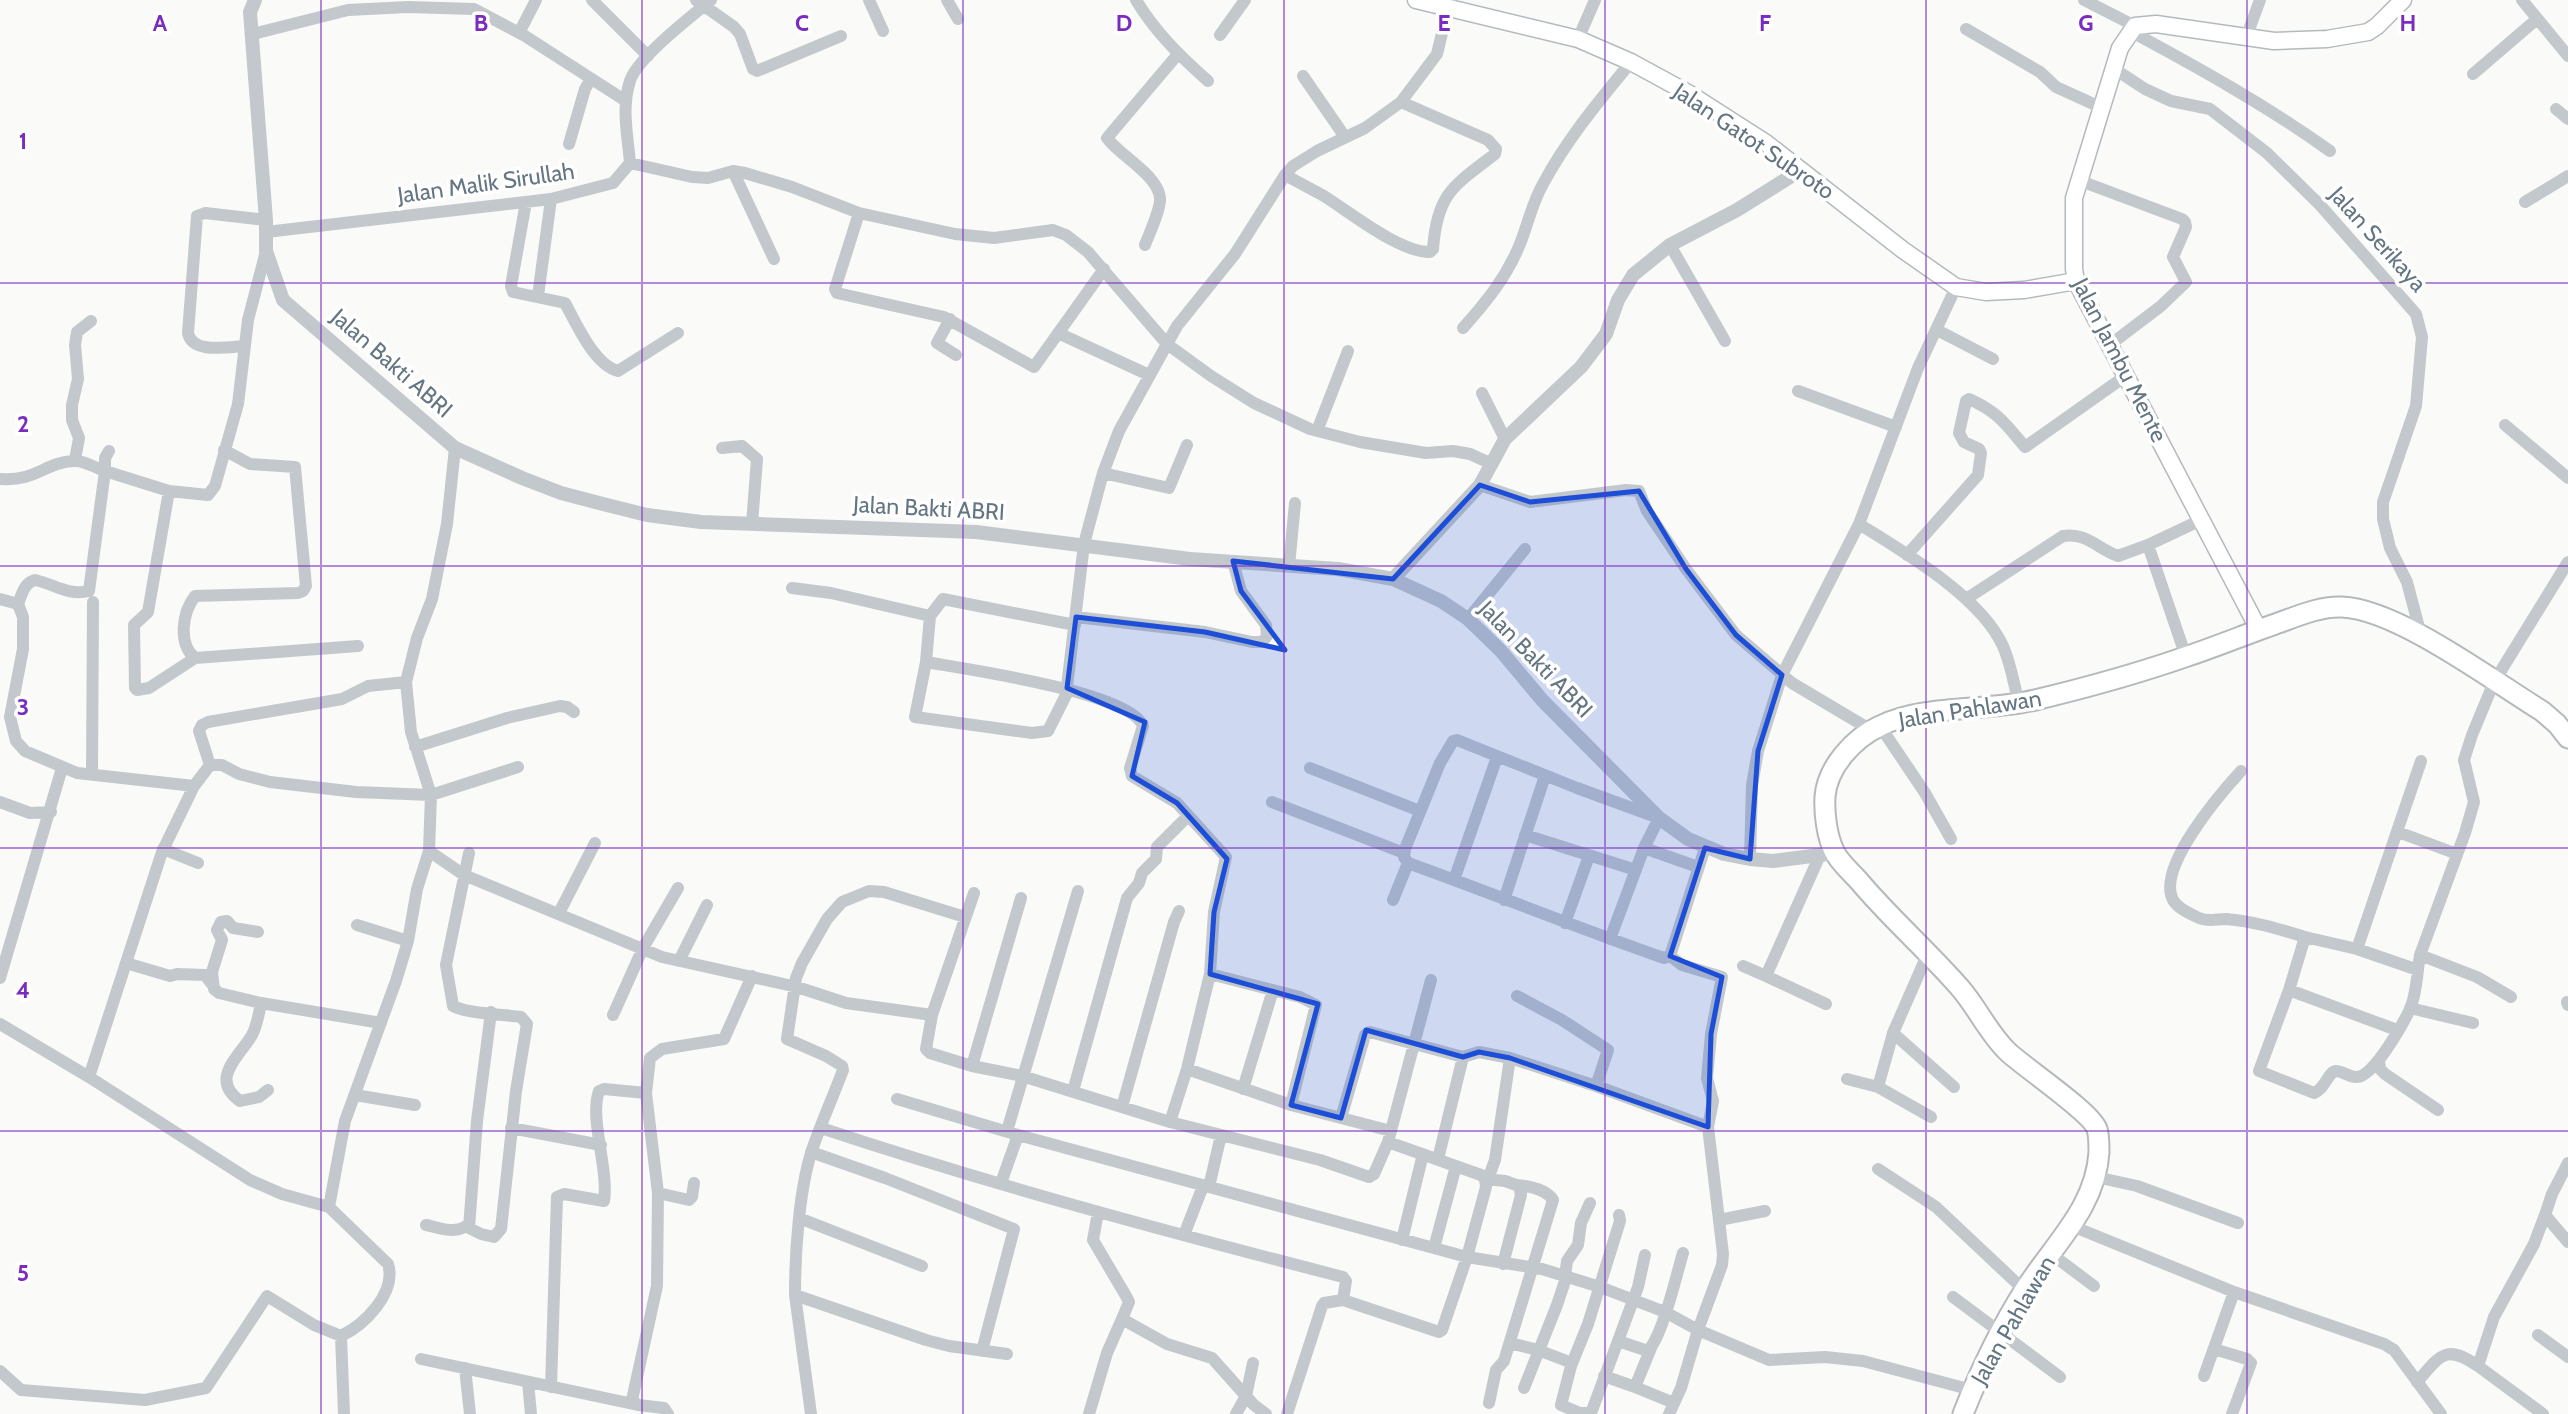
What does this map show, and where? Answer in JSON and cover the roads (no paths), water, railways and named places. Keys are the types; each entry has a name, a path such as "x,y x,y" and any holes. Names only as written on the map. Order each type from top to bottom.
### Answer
{"highway":[{"name":"Jalan Pahlawan","path":"1963,1414 1972,1390 2024,1290 2083,1207 2096,1177 2099,1151 2094,1124 2005,1049 1963,991 1870,894 1827,854 1826,790 1843,754 1875,728 1904,717 2019,704 2092,686 2186,657 2302,614 2341,606 2370,613 2421,635 2553,719 2568,738"}],"main road":[{"name":"Jalan Gatot Subroto","path":"1416,0 1449,4 1578,39 1631,62 1734,121 1903,250 1956,287 1986,292 2024,290 2076,281"},
{"path":"2133,28 2156,24 2246,38 2299,41 2358,34 2377,26 2403,0"},
{"name":"Jalan Jambu Mente","path":"2133,28 2120,48 2078,180 2074,198 2076,281 2259,629"}],"street":[{"name":"Jalan Bakti ABRI","path":"255,0 250,12 266,251 283,300 455,447 522,478 603,504 660,517 701,522 976,532 1190,559 1338,569 1393,579 1441,601 1468,619 1659,818 1688,839 1705,848 1750,859 1773,861 1827,854"},
{"path":"519,33 536,0"},
{"path":"592,0 648,56"},
{"path":"869,0 883,31"},
{"path":"947,0 958,19"},
{"path":"1136,0 1144,15 1178,54 1208,80"},
{"path":"1220,35 1245,0"},
{"path":"1578,39 1595,0"},
{"path":"2084,0 2297,127 2330,151"},
{"path":"2246,38 2260,0"},
{"path":"2522,0 2568,56"},
{"path":"841,36 757,71 753,69 740,34 703,2 648,56 630,80 626,101 630,163 705,178 733,171 792,187 859,213 955,234 994,238 1053,230 1071,238 1104,269 1167,344 1254,403 1317,431 1396,449 1470,454 1492,464"},
{"path":"1233,561 1241,591 1266,625 1267,636 1262,642 1198,631 1076,621 945,598 930,615 926,662 915,717 1045,732 1065,700 1068,688 1076,621 1084,544 1103,473 1119,431 1149,375 1184,316 1235,254 1293,166 1317,150 1365,128 1401,102 1437,54 1449,4"},
{"path":"253,34 348,10 408,7 474,9 519,33 626,101"},
{"path":"2473,74 2537,19"},
{"path":"1966,29 2040,72 2056,87 2101,107"},
{"path":"1145,245 1161,200 1157,188 1107,138 1178,54"},
{"path":"1463,328 1492,296 1507,272 1520,243 1529,212 1565,145 1631,62"},
{"name":"Jalan Serikaya","path":"2113,68 2145,89 2171,101 2210,109 2258,145 2320,205 2411,306 2420,325 2422,337 2416,406 2383,502 2383,519 2390,548 2407,582 2421,635"},
{"path":"1303,76 1345,137"},
{"path":"569,144 585,89 591,79"},
{"path":"1285,175 1325,197 1359,221 1416,250 1430,252 1433,249 1437,218 1445,197 1495,154 1496,149 1488,140 1401,102"},
{"path":"2556,109 2568,119"},
{"name":"Jalan Malik Sirullah","path":"244,346 209,347 194,345 189,340 197,216 205,214 266,226 551,199 613,183 630,163"},
{"path":"1393,579 1480,485 1505,439 1581,367 1606,334 1618,300 1630,278 1670,245 1737,210 1801,170"},
{"path":"733,171 774,260"},
{"path":"2525,202 2568,176"},
{"path":"2078,180 2185,222 2186,227 2173,257 2186,282 2161,306 2111,344"},
{"path":"538,296 551,199"},
{"path":"526,202 511,288 513,292 565,303 598,357 611,369 618,371 678,333"},
{"path":"859,213 835,289 837,293 950,319 1034,367 1104,269"},
{"path":"1670,245 1725,341"},
{"path":"0,479 17,481 75,460 169,491 205,495 210,493 215,486 238,404 244,346 266,251"},
{"path":"1750,859 1752,785 1758,751 1782,675 1859,524 1918,368 1956,287"},
{"path":"950,319 937,343 956,355"},
{"path":"75,460 79,438 72,420 72,405 78,379 75,345 77,332 91,321"},
{"path":"1937,330 1993,359"},
{"path":"1058,333 1149,375"},
{"path":"1317,431 1348,351"},
{"path":"1907,555 1978,475 1981,453 1979,449 1964,442 1959,433 1966,401 1969,399 1990,409 2025,447 2127,374"},
{"path":"1798,391 1896,426"},
{"path":"1482,393 1505,439"},
{"path":"2505,425 2568,478"},
{"path":"1103,473 1169,488 1186,445"},
{"path":"722,448 743,446 757,459 752,524"},
{"path":"329,1207 340,1144 408,941 417,889 429,851 431,796 415,747 406,682 417,638 432,600 447,524 455,447"},
{"path":"195,658 188,651 184,638 190,602 195,596 298,593 306,586 295,467 257,466 224,450"},
{"path":"109,452 106,458 89,591 73,593 35,580 28,583 18,604 23,617 23,649 10,717 16,741 24,751 62,768 194,786"},
{"path":"1480,485 1530,502 1626,490 1639,491 1647,511 1737,635 1782,675 1875,728 1925,793 1951,839"},
{"path":"169,491 148,612 134,625 137,690 149,688 195,658 358,646"},
{"path":"1289,566 1295,503"},
{"path":"1966,599 2063,536 2088,538 2118,556 2201,520"},
{"path":"1859,524 1907,555 1966,599 1988,623 2008,659 2019,704"},
{"path":"2148,545 2186,657"},
{"path":"1468,619 1525,549"},
{"path":"2305,937 2259,1071 2314,1093 2322,1090 2336,1071 2358,1077 2379,1061 2410,1008 2420,955 2474,802 2464,757 2494,682 2568,562"},
{"path":"792,588 831,593 930,615"},
{"path":"0,599 18,604"},
{"path":"92,774 93,603"},
{"path":"926,662 1068,688 1110,704 1142,721 1130,773 1173,800 1227,860 1214,912 1210,974 1187,1069 1170,1122"},
{"path":"210,765 199,731 202,725 208,722 342,699 368,686 406,682"},
{"path":"415,747 507,718 547,709 567,707 574,712"},
{"path":"1394,900 1420,811 1440,763 1453,741 1457,740 1659,818 1644,848 1609,939"},
{"path":"1454,880 1497,757"},
{"path":"2357,949 2421,761"},
{"path":"89,1077 163,849 194,786 210,765"},
{"path":"210,765 222,765 239,774 270,782 356,792 431,796 518,767"},
{"path":"0,978 62,768"},
{"path":"1310,768 1420,811"},
{"path":"2241,771 2220,795 2178,858 2171,875 2171,896 2180,908 2202,919 2255,924 2357,949 2418,970"},
{"path":"1504,900 1545,776"},
{"path":"0,802 30,813 51,812"},
{"path":"1272,802 1504,900 1664,958 1670,956"},
{"path":"1073,1091 1127,898 1139,883 1142,873 1156,859 1157,847 1188,816"},
{"path":"2398,832 2457,854"},
{"path":"1525,835 1636,870"},
{"path":"559,913 595,843"},
{"path":"1644,848 1698,867"},
{"path":"1670,956 1705,848"},
{"path":"163,849 198,863"},
{"path":"429,851 464,875 679,961 797,987 846,1003 932,1015"},
{"path":"469,853 446,965 453,1006 460,1010 491,1012 521,1017 527,1024 511,1128 500,1231 496,1236 469,1229 477,1121 491,1012"},
{"path":"1766,976 1827,854"},
{"path":"1564,923 1589,856"},
{"path":"613,1015 643,948 678,888"},
{"path":"811,1414 795,1295 799,1218 811,1152 843,1070 842,1066 826,1056 786,1039 797,987 796,978 802,962 827,919 842,902 853,896 869,891 884,892 965,917"},
{"path":"1000,1183 1013,1133 1022,1076 1078,891"},
{"path":"974,893 932,1015 926,1049 940,1057 1022,1076 1170,1122 1320,1160 1368,1177 1374,1174 1390,1137 1431,980"},
{"path":"972,1066 1021,898"},
{"path":"679,961 707,905"},
{"path":"1122,1107 1179,911"},
{"path":"212,984 212,972 222,940 217,930 221,922 227,921 233,928 258,932"},
{"path":"357,925 408,941"},
{"path":"1878,1087 1893,1033 1928,953"},
{"path":"2420,955 2477,977 2511,997"},
{"path":"1604,1376 1635,1387 1672,1409 1722,1265 1713,1155 1708,1127 1713,1101 1707,1083 1710,1045 1722,977 1682,965 1670,956"},
{"path":"126,963 170,976 205,975 219,993 261,1003 382,1023"},
{"path":"1744,967 1826,1004"},
{"path":"1210,974 1311,1001 1316,1005 1291,1105"},
{"path":"638,1405 632,1400 657,1286 659,1193 646,1093 650,1058 654,1053 688,1043 724,1039 752,976"},
{"path":"2289,989 2397,1030"},
{"path":"1243,1088 1273,990"},
{"path":"1517,996 1562,1020 1608,1050 1596,1086"},
{"path":"261,1003 253,1033 233,1059 226,1074 232,1095 240,1101 260,1097 268,1090"},
{"path":"2410,1008 2473,1023"},
{"path":"0,1024 89,1077 250,1180 282,1194 329,1207 388,1264 390,1270 385,1292 371,1314 356,1328 341,1336"},
{"path":"1341,1118 1365,1035 1370,1031 1463,1057 1479,1052 1510,1058 1708,1127"},
{"path":"1893,1033 1954,1087"},
{"path":"1438,1159 1463,1057"},
{"path":"1485,1179 1489,1176 1495,1160 1510,1058"},
{"path":"2379,1061 2380,1069 2385,1074 2438,1110"},
{"path":"1187,1069 1291,1105 1341,1118 1390,1137 1423,1154 1481,1175 1485,1179 1536,1189 1550,1195 1553,1200 1534,1267 1504,1361 1496,1370 1489,1404"},
{"path":"1847,1079 1878,1087 1931,1117"},
{"path":"551,1387 558,1197 564,1194 604,1200 597,1114 599,1091 604,1089 646,1093"},
{"path":"355,1095 415,1105"},
{"path":"897,1099 1402,1240 1467,1257 1534,1267 1634,1299 1769,1360 1825,1357 1863,1361 1972,1390"},
{"path":"511,1128 601,1145"},
{"path":"821,1128 919,1161 1343,1277 1346,1281 1343,1300"},
{"path":"1184,1235 1206,1186 1222,1135"},
{"path":"811,1152 1014,1229 982,1351"},
{"path":"1402,1240 1423,1154"},
{"path":"2478,1366 2494,1317 2534,1244 2552,1194 2568,1163"},
{"path":"1434,1248 1457,1166"},
{"path":"1878,1170 1936,1207 2024,1290"},
{"path":"2096,1177 2137,1186 2238,1223"},
{"path":"1287,1414 1322,1304 1343,1300 1441,1332 1467,1257 1486,1187 1485,1179"},
{"path":"659,1193 689,1200 694,1183"},
{"path":"1503,1264 1521,1195 1517,1185"},
{"path":"1524,1388 1557,1305 1564,1284 1567,1261 1578,1245 1581,1223 1590,1203"},
{"path":"1719,1220 1765,1211"},
{"path":"1089,1414 1107,1353 1129,1302 1093,1240 1098,1212"},
{"path":"1619,1215 1620,1221 1600,1287 1560,1404 1580,1413 1591,1413 1634,1299 1645,1255"},
{"path":"2546,1216 2568,1242"},
{"path":"799,1218 922,1266"},
{"path":"426,1225 453,1230 463,1229 469,1224"},
{"path":"2072,1226 2234,1292 2384,1344 2394,1350 2441,1414"},
{"path":"1635,1387 1665,1312 1683,1253"},
{"path":"2049,1253 2094,1286"},
{"path":"2204,1376 2234,1292"},
{"path":"795,1295 926,1340 1007,1354"},
{"path":"0,1371 21,1390 145,1400 198,1391 211,1383 267,1296 314,1325 341,1336"},
{"path":"1953,1297 2060,1377"},
{"path":"1122,1319 1167,1344 1212,1358 1266,1414"},
{"path":"2538,1335 2568,1357"},
{"path":"341,1336 344,1414"},
{"path":"1618,1341 1651,1349"},
{"path":"1510,1343 1572,1363"},
{"path":"2214,1349 2247,1359 2250,1363 2232,1414"},
{"path":"2417,1382 2439,1357 2448,1353 2462,1355 2543,1414"},
{"path":"421,1359 638,1405 664,1408 668,1414"},
{"path":"1236,1414 1246,1396 1253,1363"},
{"path":"466,1368 470,1414"},
{"path":"527,1382 531,1414"}]}
